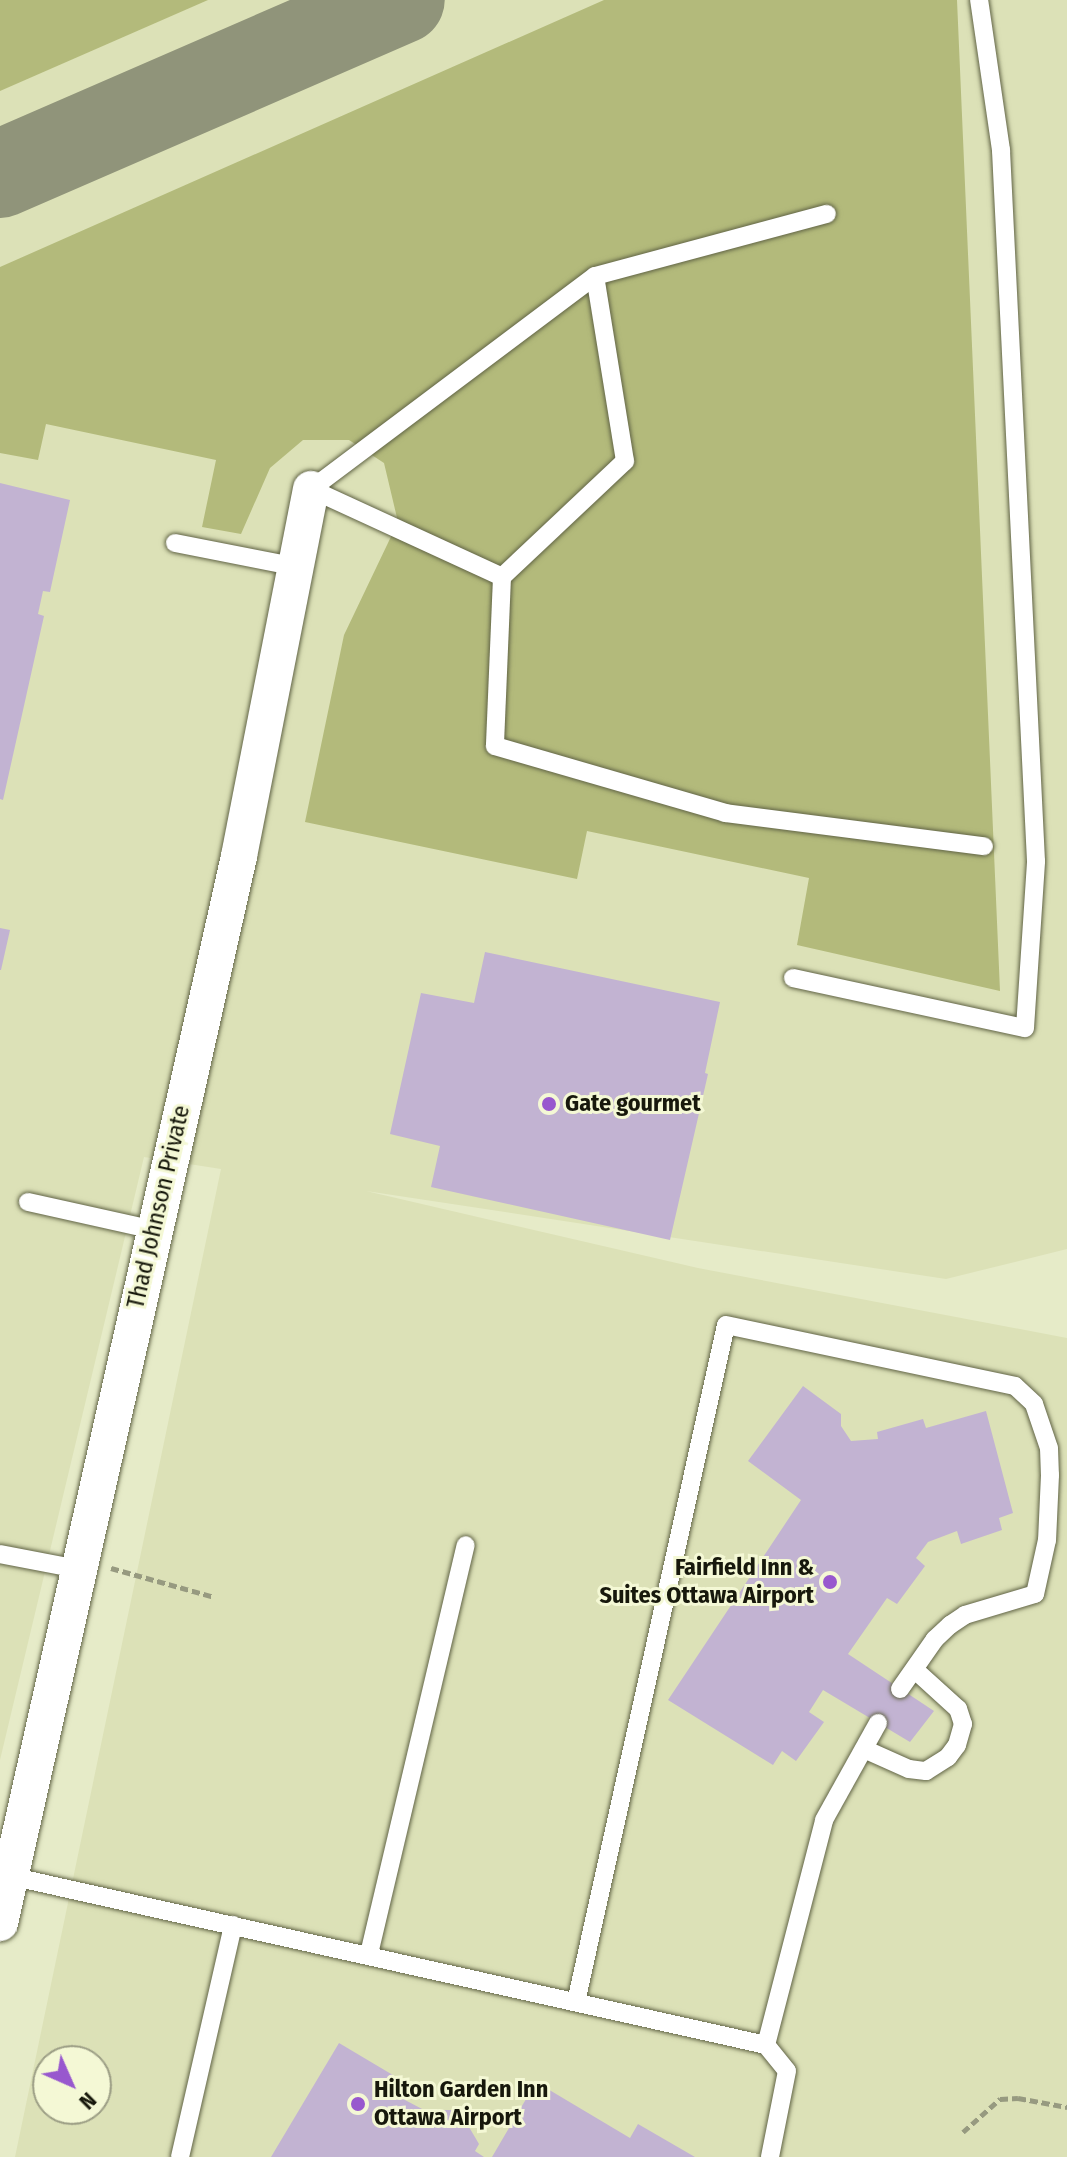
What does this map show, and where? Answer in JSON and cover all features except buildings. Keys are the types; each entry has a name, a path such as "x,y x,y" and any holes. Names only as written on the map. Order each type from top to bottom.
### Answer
{"street":[{"name":"Thad Johnson Private","path":"0,1923 90,1567 154,1230 239,856 311,489"}],"lane":[{"path":"793,978 1025,1028 1036,861 1001,150 979,0"},
{"path":"502,577 311,489 595,276 827,214"},
{"path":"595,276 625,461 502,577 495,746 725,813 984,846"},
{"path":"175,543 297,567"},
{"path":"28,1202 154,1230"},
{"path":"576,2002 726,1325 1015,1386 1034,1404 1049,1448 1050,1475 1047,1540 1035,1594 965,1615 935,1639 900,1689"},
{"path":"369,1954 466,1545"},
{"path":"0,1554 90,1567"},
{"path":"864,1749 909,1769 926,1771 948,1757 957,1745 963,1724 958,1709 914,1669"},
{"path":"766,2045 824,1820 878,1723"},
{"path":"10,1876 766,2045 787,2071 770,2157"},
{"path":"180,2157 233,1925"}],"path":[{"path":"90,1567 214,1597"},
{"path":"963,2132 1000,2099 1018,2098 1067,2107"}],"shaded area":[{"path":"0,0 1067,0 1067,1249 946,1279 366,1191 698,1268 1067,1338 1067,2157 15,2157 32,2075 32,2125 112,2125 112,2045 38,2045 221,1169 144,1157 0,1760"},
{"path":"0,0 208,0 0,91"},
{"path":"604,0 957,0 1000,991 797,945 809,878 587,831 577,879 305,822 344,635 398,522 384,463 349,440 303,440 270,468 241,534 202,527 216,460 46,424 38,460 0,453 0,267"}],"taxiway":[{"path":"0,174 401,0"}],"place":[{"name":"Gate gourmet","path":"549,1104"},
{"name":"Fairfield Inn & Suites Ottawa Airport","path":"830,1582"},
{"name":"Hilton Garden Inn Ottawa Airport","path":"358,2104"}]}
